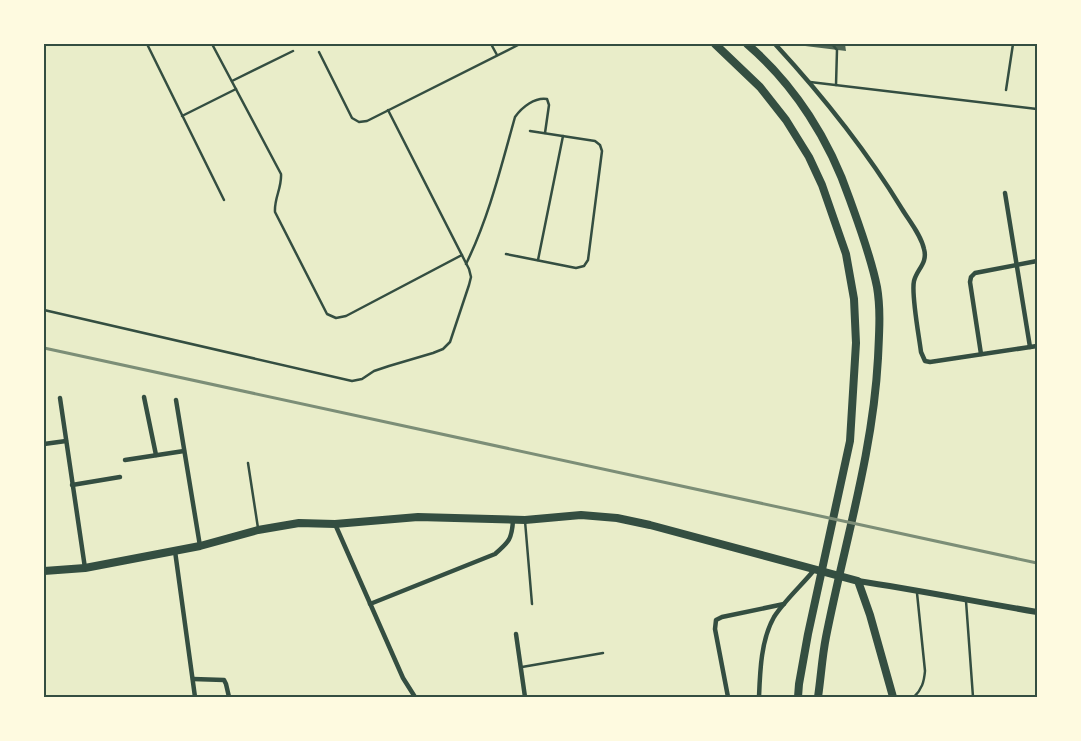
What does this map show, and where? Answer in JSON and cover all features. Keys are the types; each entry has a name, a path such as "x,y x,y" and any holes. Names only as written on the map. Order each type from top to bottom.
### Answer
{"main road":[{"path":"715,44 760,87 786,120 809,157 833,213 846,254 854,299 856,343 850,441 808,634 798,697"},
{"path":"747,44 789,88 816,124 842,175 860,227 877,287 879,325 876,385 869,442 826,639 818,697"},
{"path":"44,571 85,568 200,546 258,530 299,523 335,524 418,517 525,520 581,515 617,518 650,525 858,581 1037,612"},
{"path":"858,581 870,615 893,697"}],"street":[{"path":"775,44 842,124 886,182 924,247 925,258 917,273 914,288 922,358 930,362 1037,346"},
{"path":"1005,193 1030,347"},
{"path":"981,354 970,282 971,277 975,273 1037,261"},
{"path":"144,397 156,455"},
{"path":"60,398 85,568"},
{"path":"176,400 200,546"},
{"path":"44,444 66,441"},
{"path":"125,460 184,451"},
{"path":"72,485 120,477"},
{"path":"370,604 495,554 507,544 512,536 513,520"},
{"path":"335,524 403,678 415,697"},
{"path":"175,551 195,697"},
{"path":"759,697 760,672 769,628 784,604 815,570"},
{"path":"728,697 714,629 716,620 722,617 784,604"},
{"path":"516,634 525,697"},
{"path":"193,679 224,680 229,697"}],"lane":[{"path":"146,44 224,200"},
{"path":"212,44 281,174 282,183 274,203 275,212 327,314 336,318 346,316 462,255"},
{"path":"491,44 497,56"},
{"path":"319,52 352,118 359,122 367,121 520,44"},
{"path":"825,44 832,44 837,50 836,85"},
{"path":"1006,90 1013,44"},
{"path":"232,81 293,51"},
{"path":"808,82 1037,109"},
{"path":"182,116 236,89"},
{"path":"466,264 477,242 488,212 515,117 521,109 541,98 547,99 549,105 545,133"},
{"path":"44,310 352,381 362,379 389,366 433,353 450,342 470,285 471,277 462,255 388,110"},
{"path":"506,254 576,268 584,266 588,260 602,151 600,145 595,141 530,131"},
{"path":"538,260 563,136"},
{"path":"248,463 258,530"},
{"path":"525,520 532,604"},
{"path":"914,697 920,691 924,682 925,671 917,590"},
{"path":"966,600 973,697"},
{"path":"520,667 603,653"}],"building":[{"path":"845,44 846,51 797,45"}],"railway":[{"path":"44,348 1037,563"}]}
